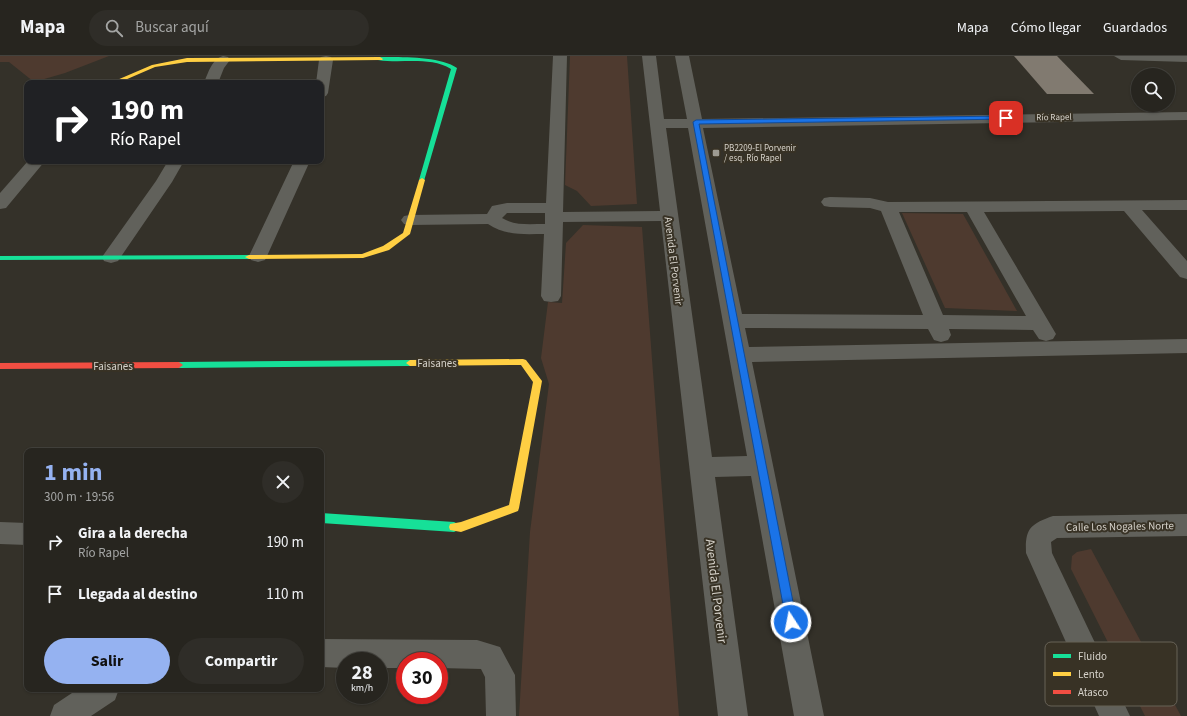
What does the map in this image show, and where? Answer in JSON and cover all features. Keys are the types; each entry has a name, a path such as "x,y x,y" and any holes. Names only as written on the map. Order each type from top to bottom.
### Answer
{"street":[{"path":"552,296 560,56"},
{"name":"Avenida El Porvenir","path":"649,56 668,216 733,716"},
{"path":"682,56 696,122 809,716"},
{"path":"1121,56 1187,58"},
{"path":"0,258 363,256 381,252 395,244 406,234 454,68 451,64 443,61 429,59 223,60 171,62 154,66 120,80"},
{"path":"212,80 217,68 223,60"},
{"path":"323,80 326,60"},
{"name":"Río Rapel","path":"658,124 696,122 1187,116"},
{"path":"0,204 34,164"},
{"path":"111,257 164,182 174,164"},
{"path":"258,256 301,164"},
{"path":"830,202 870,203 888,207 1187,205"},
{"path":"1128,205 1187,273"},
{"path":"888,207 948,351"},
{"path":"973,207 1054,349"},
{"path":"410,220 492,219 504,227 515,229 555,218 668,216"},
{"path":"733,321 1040,323"},
{"path":"740,355 1187,346"},
{"name":"Faisanes","path":"0,366 523,362 538,381 514,508 461,527 324,518"},
{"path":"701,467 761,466"},
{"name":"Calle Los Nogales Norte","path":"1080,642 1039,553 1038,537 1052,527 1187,525"},
{"path":"0,533 24,534"},
{"path":"324,653 477,654 490,657 500,675 501,716"},
{"path":"65,716 100,692"},
{"name":"Calle Los Nogales Norte","path":"1110,706 1115,716"}],"shaded area":[{"path":"0,56 109,56 65,73 41,80 32,80 9,62 0,62"},
{"path":"570,56 627,56 637,204 591,206 577,191 565,185"},
{"path":"902,213 963,214 1017,311 945,308"},
{"path":"583,225 642,227 679,716 519,716 530,532 549,384 541,358 548,302 562,303 566,243"},
{"path":"1091,549 1141,642 1108,642 1071,569 1072,556 1077,552"},
{"path":"1140,706 1176,706 1181,716 1145,716"}],"building":[{"path":"1014,56 1057,56 1094,94 1047,94"}],"traffic: fast":[{"path":"380,59 430,60 448,64 454,68 422,180"},
{"path":"0,258 249,257"},
{"path":"179,365 410,363"},
{"path":"324,518 454,527"}],"traffic: slow":[{"path":"120,80 154,66 187,60 380,59"},
{"path":"249,257 363,256 386,248 406,234 422,180"},
{"path":"410,363 523,362 538,381 514,508 461,527 454,527"}],"traffic: jam":[{"path":"0,366 179,365"}],"place":[{"name":"PB2209-El Porvenir / esq. Río Rapel","path":"716,153"}],"route":[{"path":"791,622 696,122 1006,118"}]}
